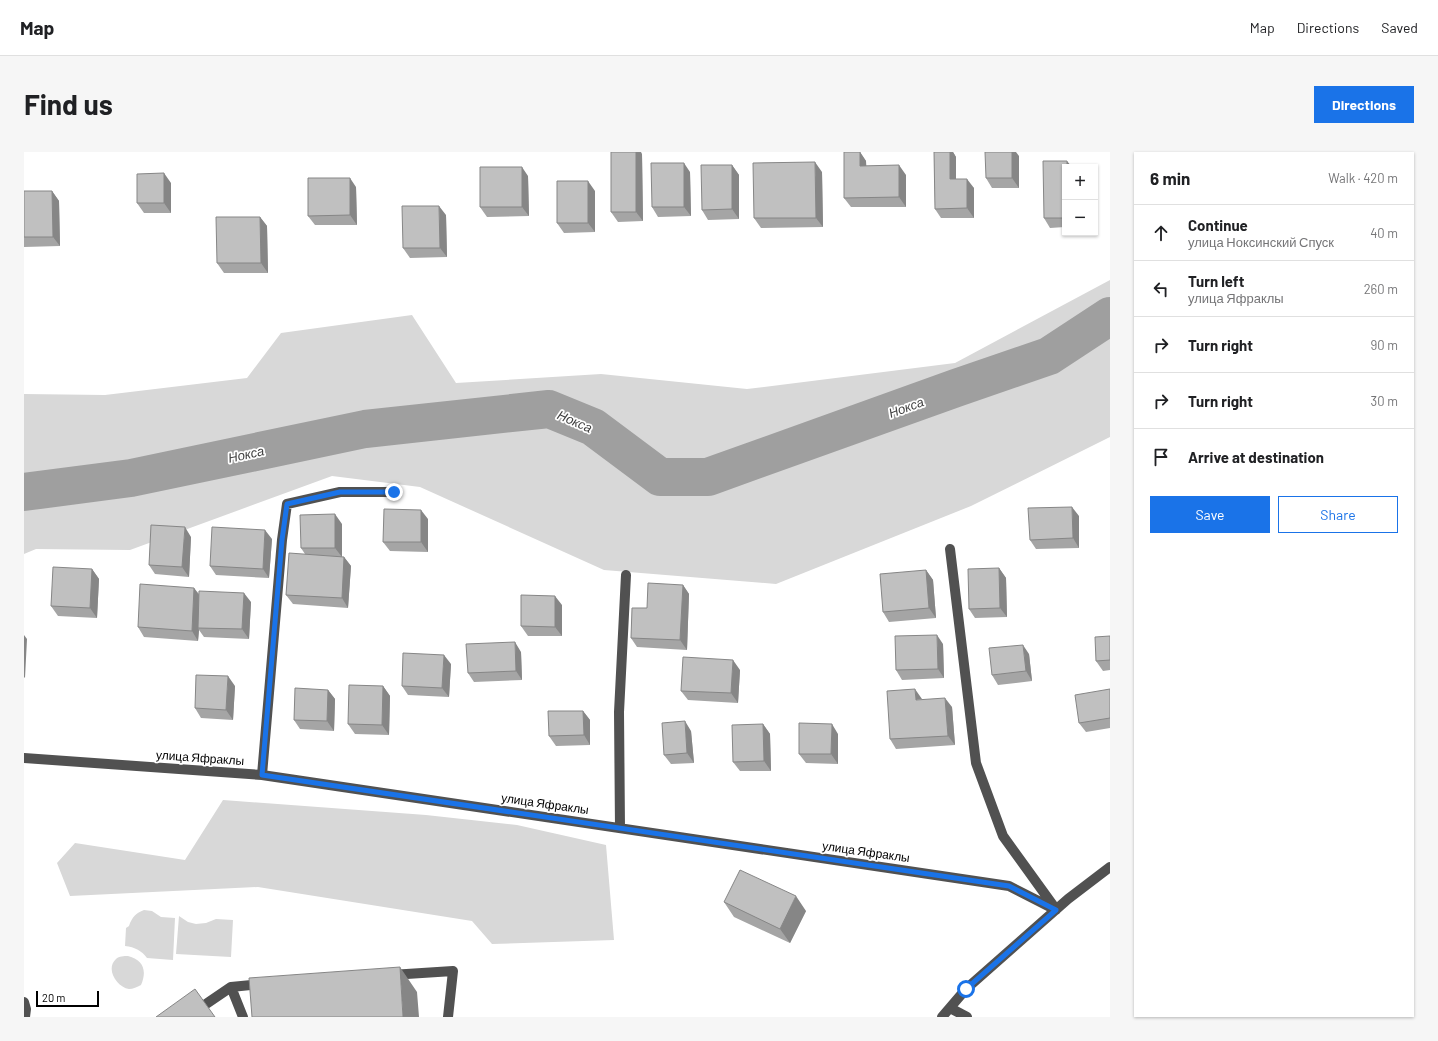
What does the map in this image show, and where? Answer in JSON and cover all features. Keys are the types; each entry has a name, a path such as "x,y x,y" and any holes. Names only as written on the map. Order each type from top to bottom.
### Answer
{"street":[{"path":"262,775 282,540 287,504 340,492 394,492"},
{"path":"950,549 976,763 1003,836 1056,910"},
{"path":"620,828 619,712 626,575"},
{"name":"улица Яфраклы","path":"24,758 262,775 1009,886 1056,910"},
{"path":"942,1017 966,989 1056,910 1110,867"},
{"path":"378,976 453,971 448,1017"},
{"path":"187,1017 231,987 271,984"},
{"path":"231,987 243,1017"},
{"path":"24,1002 26,1009 25,1017"},
{"path":"950,1008 967,1017"}],"shaded area":[{"path":"1110,280 1110,437 971,506 776,584 604,570 420,487 332,476 130,550 36,549 24,554 24,394 105,395 247,378 281,333 412,315 456,383 601,374 747,389 955,363"},
{"path":"223,800 426,815 517,825 606,845 614,940 492,944 472,921 258,887 70,896 57,863 75,843 185,860"},
{"path":"144,910 152,911 161,917 175,918 173,960 147,958 138,950 125,946 126,928 139,912"},
{"path":"179,916 188,922 196,924 206,923 216,919 233,920 231,957 176,954"},
{"path":"128,956 138,960 144,971 141,985 129,989 120,985 112,972 113,963 117,958"}],"building":[{"path":"611,152 636,152 636,212 611,212"},
{"path":"844,152 860,152 860,166 899,165 899,197 844,198"},
{"path":"934,152 950,152 950,179 967,179 967,208 935,209"},
{"path":"985,152 1012,152 1012,178 986,178"},
{"path":"1043,161 1067,161 1067,164 1062,164 1062,218 1044,218"},
{"path":"815,162 816,218 754,218 753,163"},
{"path":"651,163 684,163 684,207 652,207"},
{"path":"701,165 732,165 732,209 702,210"},
{"path":"480,167 522,167 522,207 480,207"},
{"path":"164,173 164,203 137,203 137,174"},
{"path":"308,178 350,178 350,215 308,216"},
{"path":"557,181 588,181 588,223 557,223"},
{"path":"24,191 52,191 53,237 24,237"},
{"path":"402,206 439,206 440,248 403,248"},
{"path":"216,217 260,217 261,263 217,263"},
{"path":"1072,507 1073,538 1030,540 1028,508"},
{"path":"384,509 421,510 421,542 383,542"},
{"path":"335,514 335,548 301,548 300,515"},
{"path":"151,525 185,527 182,567 149,565"},
{"path":"212,527 265,530 263,569 210,566"},
{"path":"289,553 344,557 342,598 286,595"},
{"path":"53,567 92,569 90,608 51,606"},
{"path":"999,568 1000,608 969,609 968,569"},
{"path":"926,570 929,608 883,612 880,574"},
{"path":"648,583 683,585 680,640 631,638 632,608 647,608"},
{"path":"140,584 194,588 192,631 138,627"},
{"path":"199,591 244,593 242,629 198,628"},
{"path":"521,595 555,596 555,627 521,626"},
{"path":"937,635 938,669 896,670 895,636"},
{"path":"1110,636 1110,660 1096,661 1095,637"},
{"path":"515,642 516,671 468,673 466,644"},
{"path":"1023,645 1026,671 992,675 989,648"},
{"path":"403,653 444,655 442,688 402,686"},
{"path":"683,657 733,660 731,693 681,691"},
{"path":"196,675 228,676 226,710 195,708"},
{"path":"349,685 383,686 382,725 348,724"},
{"path":"295,688 328,690 327,721 294,720"},
{"path":"915,689 916,700 945,698 948,736 890,739 887,691"},
{"path":"1110,689 1110,718 1079,723 1075,695"},
{"path":"548,711 583,711 584,735 549,736"},
{"path":"685,721 687,753 664,755 662,723"},
{"path":"799,723 832,724 831,754 799,754"},
{"path":"763,724 764,761 733,762 732,725"},
{"path":"740,870 796,896 780,929 724,902"},
{"path":"400,967 403,1017 252,1017 249,978"},
{"path":"195,989 215,1017 156,1017"}],"waterway":[{"name":"Нокса","path":"24,492 131,478 365,429 549,409 593,427 660,477 708,477 1049,356 1110,316"}],"route":[{"path":"394,492 340,492 287,504 282,540 262,775 1009,886 1056,910 966,989"}]}
